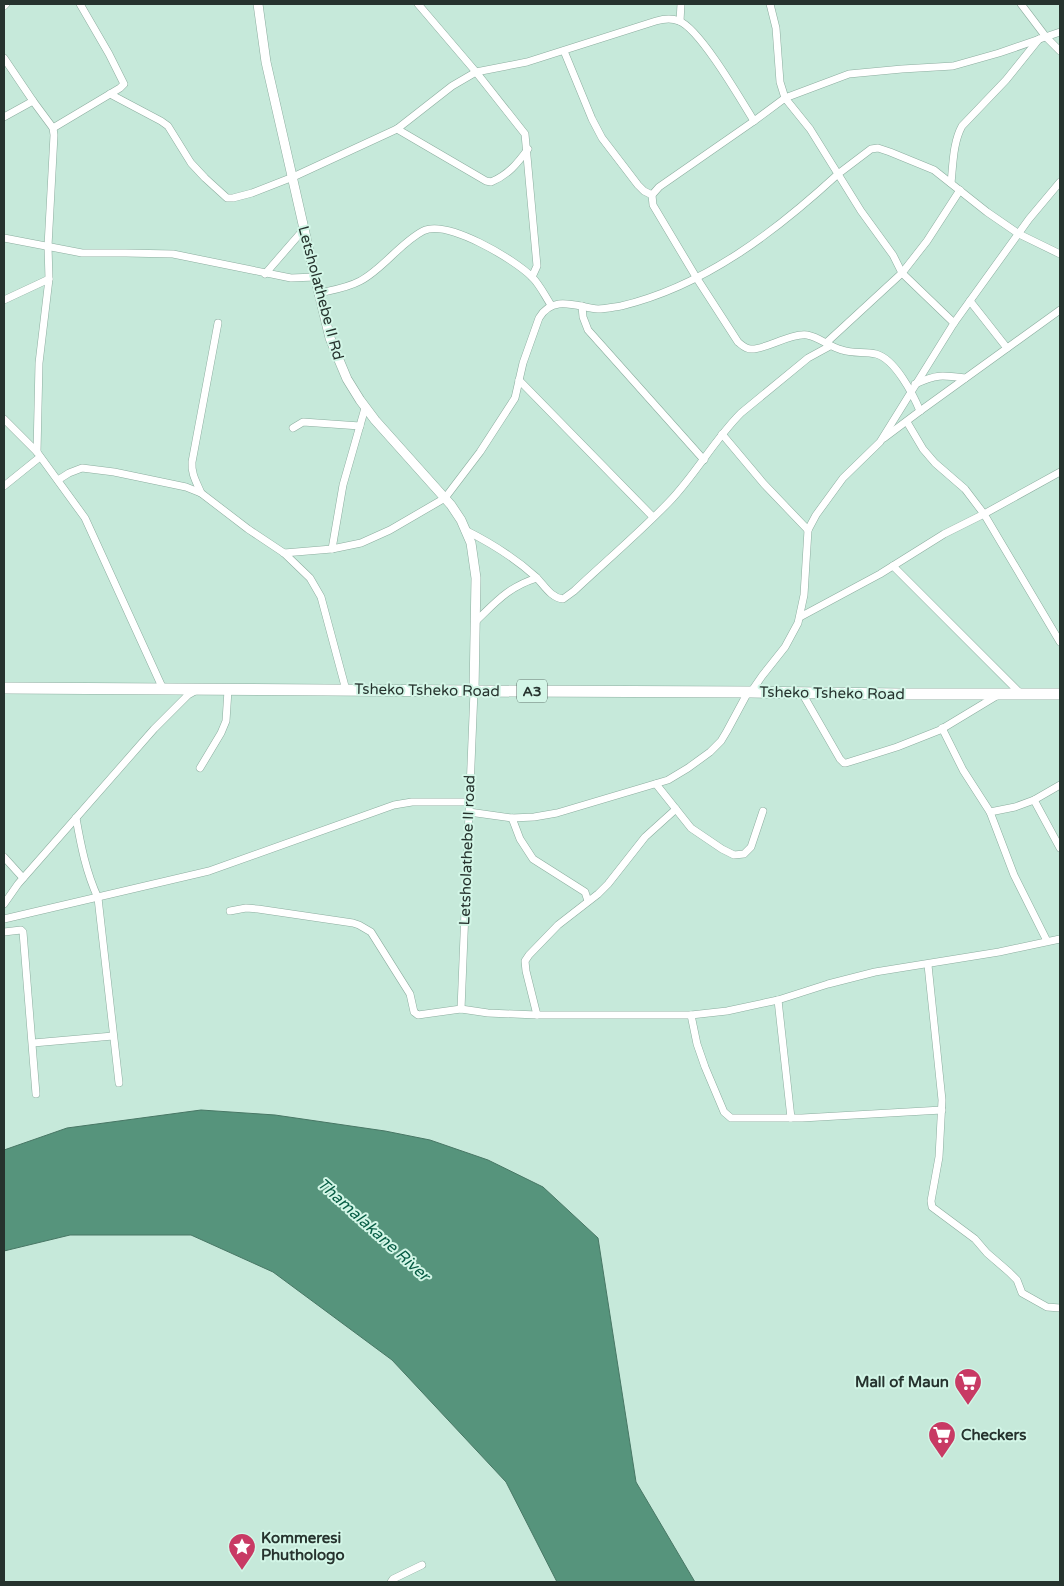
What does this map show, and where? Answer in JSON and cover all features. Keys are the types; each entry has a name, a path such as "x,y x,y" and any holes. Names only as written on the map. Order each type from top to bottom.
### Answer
{"highway":[{"name":"Tsheko Tsheko Road","path":"4,688 1060,694"}],"street":[{"path":"53,128 122,87 124,82 80,4"},
{"name":"Letsholathebe II Rd","path":"258,4 266,62 330,338 347,379 365,408 445,498 461,520 471,543 476,578 474,692"},
{"path":"418,4 524,131 528,149 531,209 537,266 532,277"},
{"path":"680,21 681,4"},
{"path":"770,4 776,28 780,82 785,98 810,129 861,211 893,255 902,273 954,323"},
{"path":"1021,4 1043,38 1060,51"},
{"path":"110,94 168,126 191,163 227,198 252,193 293,177 397,129 452,86 476,72 527,62 656,21 668,19 680,21 692,32 713,57 754,121"},
{"path":"920,411 913,387 877,354 843,351 806,335 774,342 756,349 745,348 738,342 696,277 653,205 652,195 659,187 785,98 848,74 953,66 999,53 1060,32"},
{"path":"951,183 956,141 962,126 1043,38"},
{"path":"564,51 592,119 602,138 638,185 652,195"},
{"path":"4,58 53,128 48,246 49,279 39,363 38,455 4,486"},
{"path":"4,117 33,100"},
{"path":"397,129 486,181 491,182 506,174 528,149"},
{"path":"284,553 332,549 361,543 378,536 445,498 480,452 511,405 518,391 522,363 540,318 551,305 569,304 600,309 620,306 646,299 720,266 802,205 867,151 878,148 934,170 1018,234 1060,254"},
{"path":"880,442 954,323 1018,234 1060,182"},
{"path":"465,530 511,556 537,578 553,595 563,599 574,591 669,502 704,460 722,434 741,413 828,344 902,273 932,235 960,190"},
{"path":"319,293 360,281 373,273 423,231 433,228 477,240 508,257 532,277 551,305"},
{"path":"266,274 304,229"},
{"path":"4,238 90,254 173,254 266,274 297,279 315,277"},
{"path":"4,300 49,279"},
{"path":"970,301 1007,348"},
{"path":"582,306 583,317 588,330 704,460"},
{"path":"469,812 512,818 557,813 668,780 678,775 716,746 727,732 750,692 785,647 800,617 804,595 808,530 816,515 843,478 880,442 920,411 1060,310"},
{"path":"201,493 194,477 192,462 218,323"},
{"path":"913,387 932,376 965,378"},
{"path":"519,380 653,517"},
{"path":"332,549 344,485 365,408"},
{"path":"4,419 38,455 85,518 163,689"},
{"path":"292,428 303,422 360,426"},
{"path":"907,422 923,449 935,463 965,490 984,514 1060,642"},
{"path":"722,434 764,484 808,530"},
{"path":"58,480 76,469 93,468 186,487 201,493 248,529 284,553 310,578 321,597 346,690"},
{"path":"800,617 893,566 944,534 1060,472"},
{"path":"893,566 1021,694"},
{"path":"475,622 506,592 537,578"},
{"path":"4,904 23,878 176,706 188,695 199,690"},
{"path":"200,768 226,721 228,690"},
{"name":"Letsholathebe II road","path":"462,1009 474,692"},
{"path":"802,692 844,763 850,763 897,747 942,728 1000,693"},
{"path":"942,728 963,770 990,812 1014,874 1048,941"},
{"path":"656,784 691,828 722,849 734,854 744,854 751,847 763,811"},
{"path":"990,812 1015,807 1034,800 1060,785"},
{"path":"1034,800 1060,848"},
{"path":"4,918 98,898 209,871 394,805 412,802 469,802"},
{"path":"537,1015 526,971 525,961 529,955 547,936 608,884 645,837 676,809"},
{"path":"76,818 83,855 90,880 98,898 119,1082"},
{"path":"512,818 520,839 532,859 586,892 588,901"},
{"path":"4,857 23,878"},
{"path":"230,911 246,908 258,909 359,925 371,932 400,978 410,994 415,1014 462,1009 488,1013 537,1015 691,1015 735,1010 778,1000 828,984 875,972 928,965 1060,939"},
{"path":"4,932 21,930 23,932 36,1094"},
{"path":"1048,941 1060,935"},
{"path":"928,965 942,1110 939,1158 931,1201 932,1207 968,1234 986,1253 1009,1272 1017,1280 1022,1293 1047,1307 1060,1308"},
{"path":"778,1000 791,1118"},
{"path":"691,1015 704,1067 727,1116 735,1119 791,1118 942,1110"},
{"path":"33,1043 113,1036"},
{"path":"391,1582 392,1579 422,1565"}],"water":[{"name":"Thamalakane River","path":"201,1110 275,1115 385,1131 430,1140 488,1160 543,1187 598,1238 636,1482 695,1582 557,1582 506,1482 392,1360 273,1272 191,1235 70,1235 4,1251 4,1150 67,1128"}],"place":[{"name":"Mall of Maun","path":"968,1406"},
{"name":"Checkers","path":"942,1459"},
{"name":"Kommeresi Phuthologo","path":"242,1571"}]}
